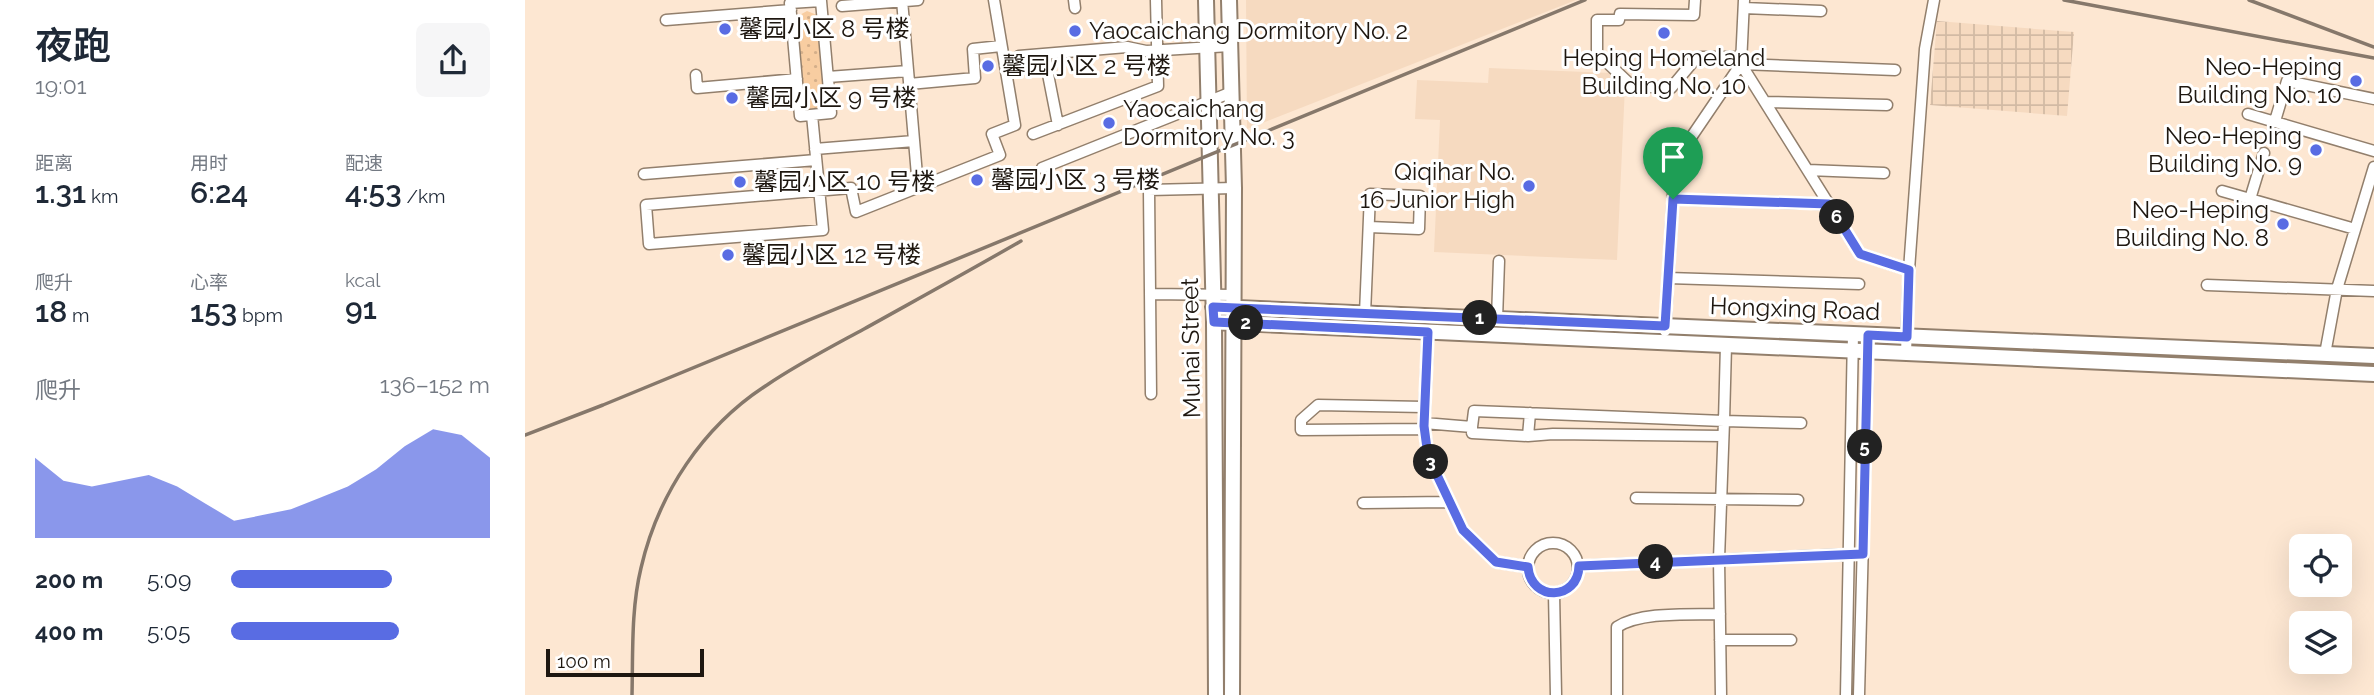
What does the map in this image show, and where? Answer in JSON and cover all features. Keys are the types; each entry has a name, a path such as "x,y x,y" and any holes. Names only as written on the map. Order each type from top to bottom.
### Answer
{"street":[{"path":"666,20 808,1 842,3 918,0"},
{"path":"812,115 819,191 823,230 649,244 646,205 819,191 851,188 856,212 1000,155 992,134 1015,125 994,0"},
{"path":"1033,134 1158,86 1156,0"},
{"name":"Muhai Street","path":"1206,0 1213,308 1216,695"},
{"name":"Muhai Street","path":"1229,0 1234,188 1232,695"},
{"path":"1695,0 1694,15 1620,14 1619,20 1597,20 1597,53 1632,86 1671,88 1697,57 1895,70"},
{"path":"1906,353 1909,270 1925,49 1934,0"},
{"path":"902,1 918,187"},
{"path":"794,4 800,116 831,113 824,3"},
{"path":"1665,342 1675,161 1741,60 1744,4 1821,11"},
{"path":"909,84 975,78 973,49 1001,46"},
{"path":"1019,57 1127,47 1157,50 1230,46"},
{"path":"1044,54 1058,125"},
{"path":"1741,60 1860,254 1909,270"},
{"path":"828,77 908,71"},
{"path":"696,75 697,88 797,79"},
{"path":"2275,121 2287,81 2374,99"},
{"path":"1042,168 1232,92"},
{"path":"1765,102 1887,105"},
{"path":"2248,114 2374,151"},
{"path":"644,174 914,141"},
{"path":"2250,199 2264,153"},
{"path":"2325,354 2337,289 2355,229 2369,200 2374,167"},
{"path":"1808,170 1884,173"},
{"path":"1151,394 1149,190 1234,188"},
{"path":"2222,191 2355,229"},
{"path":"1365,314 1370,194 1420,196 1419,229 1369,227"},
{"path":"1673,199 1829,204"},
{"path":"1497,319 1499,261"},
{"path":"1668,278 1859,284"},
{"path":"2207,285 2374,291"},
{"path":"1150,294 1213,308 1234,309"},
{"name":"Hongxing Road","path":"1213,308 2374,356"},
{"name":"Hongxing Road","path":"1234,309 1428,332 2374,374"},
{"path":"1428,332 1424,407 1428,456 1463,530 1496,562 1528,567"},
{"path":"1853,334 1860,351 1863,554 1859,695"},
{"path":"1846,695 1849,555 1860,351 1868,335"},
{"path":"1721,695 1719,559 1726,345"},
{"path":"1424,407 1318,405 1301,420 1301,430 1472,427"},
{"path":"1723,436 1528,436 1472,433 1473,411 1801,423"},
{"path":"1528,436 1530,413"},
{"path":"1637,435 1646,417"},
{"path":"1636,498 1798,500"},
{"path":"1363,503 1449,502"},
{"path":"1555,542 1570,548 1579,566 1573,584 1566,590 1554,593 1535,585 1530,578 1528,567 1532,553 1539,547 1555,542"},
{"path":"1579,566 1863,554"},
{"path":"1554,593 1556,695"},
{"path":"1617,695 1617,626 1625,621 1667,615 1720,614"},
{"path":"1720,640 1791,640"}],"shaded area":[{"path":"1246,0 1576,0 1247,129"},
{"path":"807,11 817,15 826,106 816,112 804,108 796,17"},
{"path":"1937,21 2074,32 2067,116 1930,105"},
{"name":"Qiqihar No. 16 Junior High","path":"1489,68 1612,73 1625,86 1617,260 1434,252 1440,120 1415,119 1417,80 1488,83"}],"railway":[{"path":"525,435 1585,0"},
{"path":"2064,0 2374,58"},
{"path":"2249,0 2374,47"},
{"path":"632,695 633,631 641,568 659,514 671,488 703,441 744,402 779,377 1021,241"}],"place":[{"name":"馨园小区 8 号楼","path":"725,29"},
{"name":"Yaocaichang Dormitory No. 2","path":"1075,31"},
{"name":"Heping Homeland Building No. 10","path":"1664,33"},
{"name":"馨园小区 2 号楼","path":"988,66"},
{"name":"Neo-Heping Building No. 10","path":"2356,81"},
{"name":"馨园小区 9 号楼","path":"732,98"},
{"name":"Yaocaichang Dormitory No. 3","path":"1109,123"},
{"name":"Neo-Heping Building No. 9","path":"2316,150"},
{"name":"馨园小区 3 号楼","path":"977,180"},
{"name":"馨园小区 10 号楼","path":"740,182"},
{"name":"Qiqihar No. 16 Junior High","path":"1529,186"},
{"name":"Neo-Heping Building No. 8","path":"2283,224"},
{"name":"馨园小区 12 号楼","path":"728,255"}],"route":[{"path":"1673,199 1829,204 1860,254 1909,270 1907,337 1868,335 1863,554 1579,566 1577,578 1566,590 1551,593 1542,590 1530,578 1528,567 1496,562 1463,530 1443,490 1428,456 1424,426 1428,332 1214,322 1213,307 1665,326 1673,199"}]}
